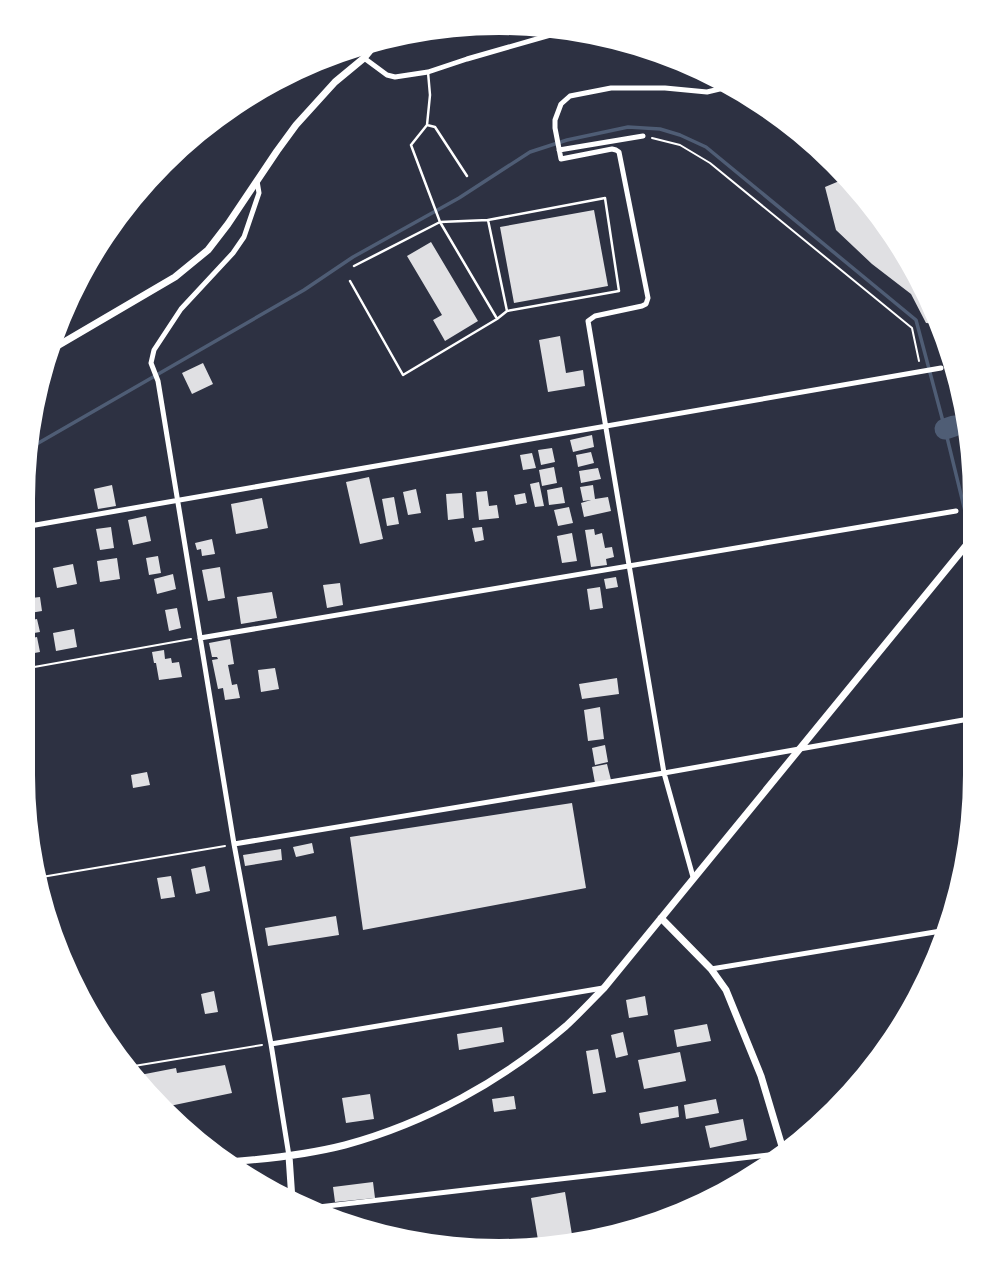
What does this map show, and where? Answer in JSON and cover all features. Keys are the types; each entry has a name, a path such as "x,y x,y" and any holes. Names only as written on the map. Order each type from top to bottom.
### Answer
{"street":[{"path":"364,58 387,75 395,77 428,72 543,37"},
{"path":"62,343 175,277 208,250 296,125 335,82 367,55"},
{"path":"694,877 664,773 588,321 596,316 642,306 648,298 620,152 612,149 561,159 555,120 561,104 570,96 611,88 665,88 707,92 717,90"},
{"path":"559,150 643,136"},
{"path":"257,181 259,193 244,237 233,253 181,309 155,350 151,363 158,381 234,844 271,1044 289,1156 291,1190"},
{"path":"35,525 940,368"},
{"path":"200,638 956,511"},
{"path":"241,1161 289,1156 336,1147 418,1119 464,1097 528,1055 566,1025 604,988 963,547"},
{"path":"234,844 963,720"},
{"path":"661,918 711,969 726,990 761,1076 782,1142"},
{"path":"711,969 935,932"},
{"path":"271,1044 604,988"},
{"path":"327,1206 765,1155"}],"lane":[{"path":"428,72 430,95 427,125 411,145 440,222 497,318"},
{"path":"427,125 435,127 467,176"},
{"path":"350,281 403,375 507,310 620,291 605,198 488,220 440,222 354,266"},
{"path":"488,220 507,310"}],"path":[{"path":"643,136 680,145 710,163 912,328 922,372"},
{"path":"35,667 200,638"},
{"path":"46,875 234,844"},
{"path":"138,1065 271,1044"}],"building":[{"path":"837,182 867,217 901,267 929,323 926,323 911,294 872,264 836,230 825,187"},
{"path":"594,210 608,286 514,303 500,227"},
{"path":"431,242 478,321 445,341 433,320 442,315 407,256"},
{"path":"560,336 566,373 583,370 585,386 548,392 539,340"},
{"path":"203,363 213,384 192,394 182,373"},
{"path":"592,435 594,447 573,452 570,440"},
{"path":"552,448 555,462 541,465 538,450"},
{"path":"591,452 594,463 578,467 576,455"},
{"path":"532,453 536,468 523,470 520,455"},
{"path":"554,467 557,483 542,486 539,470"},
{"path":"598,468 601,479 581,483 579,471"},
{"path":"369,477 383,539 360,544 346,482"},
{"path":"539,482 544,506 535,507 530,484"},
{"path":"112,485 116,506 98,509 94,489"},
{"path":"593,485 595,499 608,497 611,511 584,517 581,503 591,500 583,501 580,487"},
{"path":"562,487 565,503 549,505 547,490"},
{"path":"416,489 421,513 408,515 403,492"},
{"path":"487,491 489,506 497,505 499,518 479,520 476,492"},
{"path":"462,493 464,518 448,520 446,494"},
{"path":"525,493 527,503 516,505 514,495"},
{"path":"394,497 399,524 387,526 382,499"},
{"path":"262,498 268,528 236,534 231,504"},
{"path":"569,507 573,523 558,526 554,510"},
{"path":"146,516 151,541 133,545 128,520"},
{"path":"111,527 114,548 100,550 96,529"},
{"path":"482,527 484,540 475,542 472,528"},
{"path":"594,529 595,535 602,533 605,548 612,547 614,557 606,559 607,565 591,567 585,530"},
{"path":"572,533 577,561 562,563 557,536"},
{"path":"212,539 215,554 202,556 201,549 197,550 195,543"},
{"path":"158,556 161,573 149,575 146,558"},
{"path":"117,558 120,579 100,582 97,561"},
{"path":"73,564 77,584 57,588 53,568"},
{"path":"220,567 225,598 208,601 202,570"},
{"path":"173,574 176,589 157,594 154,579"},
{"path":"616,577 618,587 606,589 604,579"},
{"path":"340,583 343,605 327,608 323,585"},
{"path":"600,587 603,608 590,610 587,589"},
{"path":"272,592 277,618 241,624 237,597"},
{"path":"40,597 42,611 35,612 35,598"},
{"path":"177,608 181,628 169,631 165,610"},
{"path":"37,619 40,632 35,633"},
{"path":"74,629 77,647 56,651 53,633"},
{"path":"35,637 40,652 35,653"},
{"path":"230,639 234,664 228,665 232,685 237,684 240,698 225,700 223,688 218,689 212,660 218,659 212,657 209,643"},
{"path":"164,650 165,659 171,658 172,663 179,662 182,677 159,680 152,652"},
{"path":"275,668 279,689 261,692 258,670"},
{"path":"617,678 619,694 582,699 579,684"},
{"path":"600,707 604,739 588,741 584,710"},
{"path":"605,745 608,762 595,765 592,748"},
{"path":"607,764 611,780 595,783 592,767"},
{"path":"147,772 150,785 133,788 131,775"},
{"path":"572,803 586,888 363,930 350,837"},
{"path":"312,843 314,853 296,857 293,847"},
{"path":"281,849 282,860 245,866 243,855"},
{"path":"205,866 210,891 196,894 191,869"},
{"path":"171,876 175,897 161,899 157,878"},
{"path":"336,916 339,935 268,946 265,928"},
{"path":"214,991 218,1012 205,1014 201,994"},
{"path":"645,996 648,1015 629,1018 626,1000"},
{"path":"707,1024 711,1041 677,1047 674,1030"},
{"path":"502,1027 504,1042 459,1050 457,1034"},
{"path":"623,1032 628,1055 616,1058 611,1035"},
{"path":"598,1049 606,1092 593,1094 586,1051"},
{"path":"680,1052 686,1081 644,1089 638,1060"},
{"path":"225,1065 232,1093 173,1105 145,1074 176,1068 177,1073"},
{"path":"370,1094 374,1119 346,1123 342,1098"},
{"path":"514,1096 516,1109 494,1112 492,1099"},
{"path":"716,1099 719,1113 686,1119 684,1105"},
{"path":"678,1106 679,1117 641,1124 639,1113"},
{"path":"743,1119 747,1140 710,1148 705,1126"},
{"path":"373,1182 375,1198 335,1202 333,1187"},
{"path":"565,1192 572,1233 538,1237 531,1198"}],"waterway":[{"path":"39,443 304,290 353,257 459,198 530,152 567,140 628,127 660,129 706,147 916,320 963,503"},
{"path":"945,429 954,426"}]}
